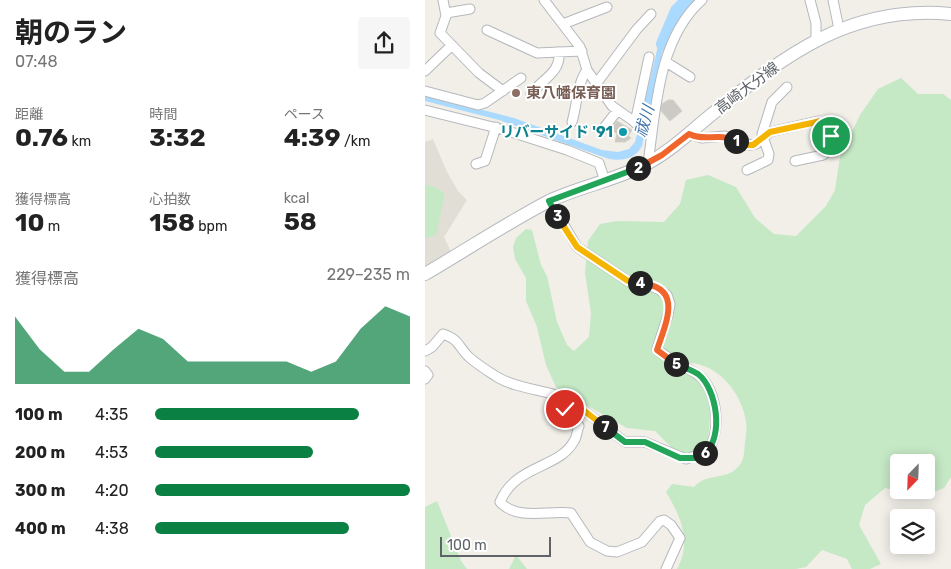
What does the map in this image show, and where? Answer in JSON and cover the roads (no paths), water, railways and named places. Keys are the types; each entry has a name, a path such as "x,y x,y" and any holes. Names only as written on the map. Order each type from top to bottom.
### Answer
{"main road":[{"name":"高崎大分線","path":"425,274 549,201 648,164 689,134 743,89 817,40 839,29 889,14 926,12 951,14"}],"street":[{"path":"443,0 446,13 440,33 479,73 503,90"},
{"path":"545,0 582,51 587,70 617,111 650,133"},
{"path":"648,164 650,133 665,62 681,23 702,0"},
{"path":"810,0 816,23 817,40"},
{"path":"833,0 839,29"},
{"path":"563,24 607,7"},
{"path":"446,13 470,9"},
{"path":"596,84 611,67 637,29 651,14"},
{"path":"487,30 537,53 582,51"},
{"path":"425,71 452,46"},
{"path":"531,94 545,78 555,71 560,59 559,52"},
{"path":"636,124 649,57"},
{"path":"665,62 690,77"},
{"path":"572,122 578,102 581,81 587,70"},
{"path":"425,91 479,105 485,103 521,78"},
{"path":"747,170 768,160 769,154 762,138 772,102 787,87"},
{"path":"425,110 496,127 595,161 602,167 605,181"},
{"path":"603,128 617,111"},
{"path":"689,134 702,138 725,136 750,145 756,144 770,132 818,121 824,122 831,136 829,150 823,155 795,161"},
{"path":"476,164 485,161 496,127"},
{"path":"549,201 577,247 628,281 646,284 660,290 667,296 669,304 668,315 657,350 667,359 699,374 717,412 715,437 707,452 697,458 686,459 645,442 625,442 582,409 560,400"},
{"path":"425,351 432,348 443,334 460,343 466,354 499,378 526,388 553,394 560,400 579,426 574,441 560,456 518,477 500,502 505,508 521,513 571,513 590,542 607,551 617,552 642,542 659,521 664,520 671,525 680,538 665,569"},
{"path":"425,371 427,375 425,380"}],"water":[{"path":"680,0 691,0 672,19 664,44 642,146 636,154 628,158 619,160 609,159 499,120 425,101 425,95 514,118 602,150 618,152 629,149 635,142 662,29 670,12"}],"waterway":[{"name":"祓川","path":"663,44 677,11 688,0"}],"place":[{"name":"東八幡保育園","path":"516,93"},
{"name":"リバーサイド '91","path":"623,132"}]}
